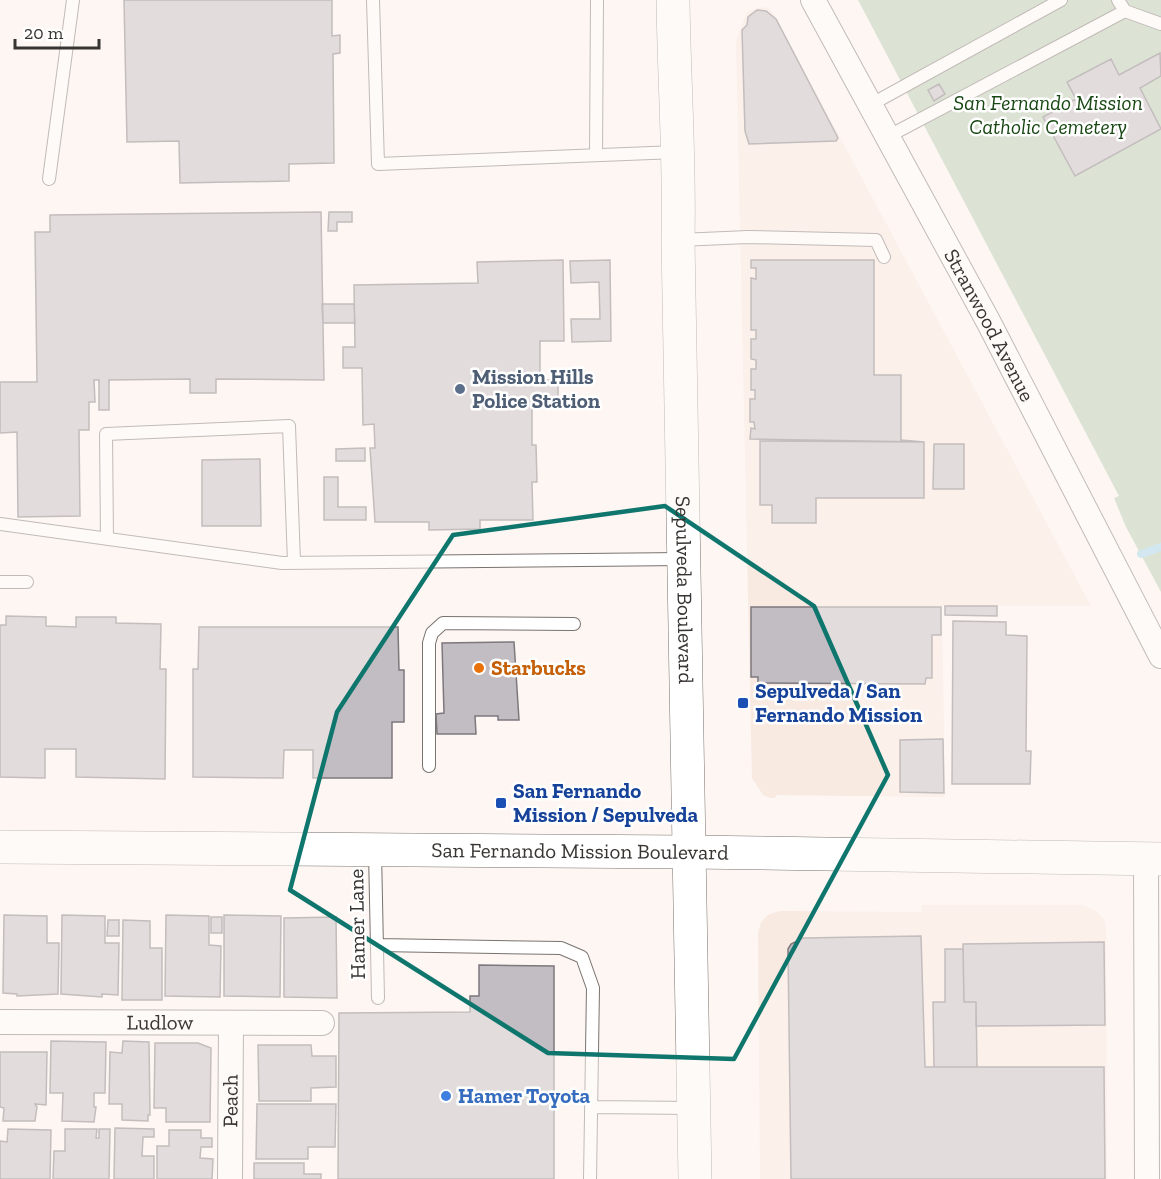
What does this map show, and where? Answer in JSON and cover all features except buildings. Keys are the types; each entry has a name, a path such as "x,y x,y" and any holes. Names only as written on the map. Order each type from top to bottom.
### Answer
{"main road":[{"name":"Sepulveda Boulevard","path":"673,0 676,152 679,185 678,240 695,1179"},
{"name":"San Fernando Mission Boulevard","path":"0,847 689,852 1154,859"}],"street":[{"name":"Stranwood Avenue","path":"813,0 988,321 1161,656"},
{"path":"1147,1179 1154,859"},
{"name":"Ludlow","path":"0,1022 322,1023"},
{"name":"Peach","path":"230,1179 231,1023"}],"lane":[{"path":"50,179 74,0"},
{"path":"373,0 378,164 676,152"},
{"path":"596,155 597,0"},
{"path":"870,105 1061,0"},
{"path":"887,137 1121,6 1161,24"},
{"path":"678,240 748,237 876,240 884,257"},
{"path":"107,539 106,434 289,426 294,562"},
{"path":"0,524 294,562 684,559"},
{"path":"0,582 27,582"},
{"path":"429,766 428,670 429,643 432,633 443,623 574,624"},
{"name":"Hamer Lane","path":"375,850 378,998"},
{"path":"378,945 561,948 582,957 592,988 590,1179"},
{"path":"591,1107 694,1108"}],"highlighted area":[{"path":"665,506 814,606 888,775 734,1059 548,1053 290,890 337,712 453,535"}],"shaded area":[{"path":"761,7 768,8 775,16 1091,606 942,606 945,797 776,795 775,798 770,798 763,795 752,778 736,41 747,12"},
{"path":"922,905 1083,905 1096,911 1104,919 1106,929 1107,1179 760,1179 758,933 761,922 768,915 779,911 921,912"}],"green space":[{"name":"San Fernando Mission Catholic Cemetery","path":"858,0 1161,0 1161,592 1126,527 1114,498 1119,496"}],"waterway":[{"path":"1141,554 1161,547"}],"place":[{"name":"Mission Hills Police Station","path":"460,389"},
{"name":"Starbucks","path":"479,668"},
{"name":"Sepulveda / San Fernando Mission","path":"743,703"},
{"name":"San Fernando Mission / Sepulveda","path":"501,803"},
{"name":"Hamer Toyota","path":"446,1096"}]}
